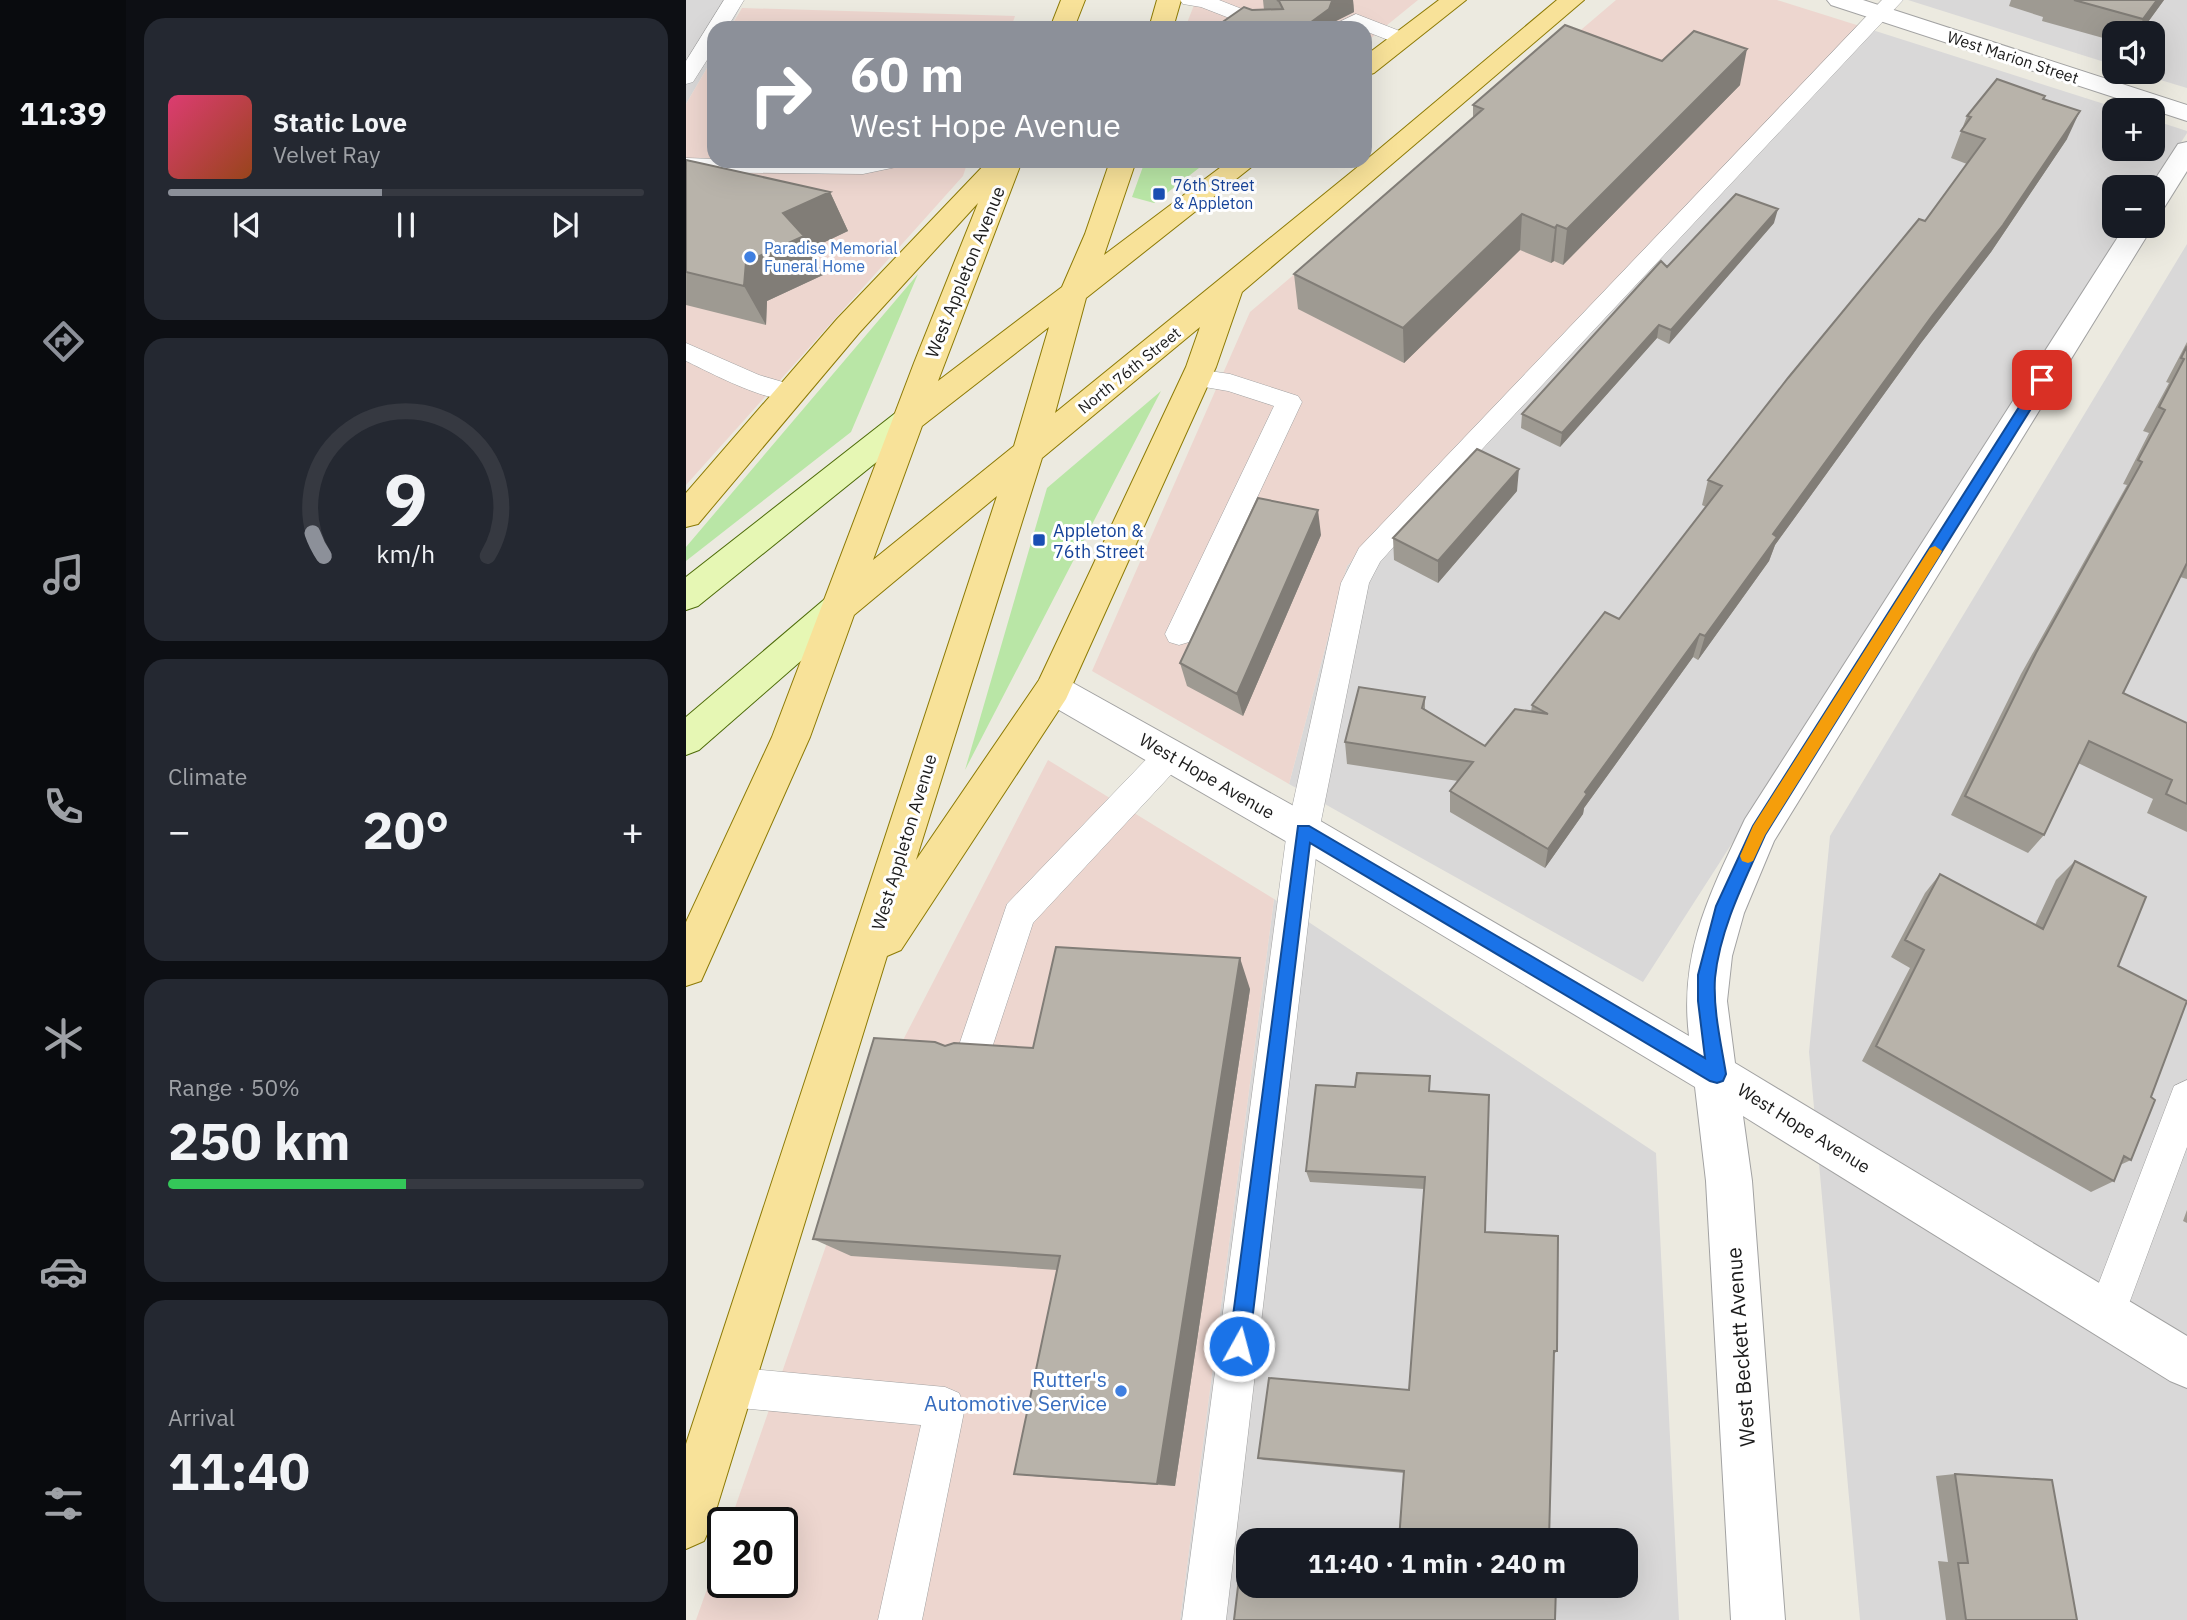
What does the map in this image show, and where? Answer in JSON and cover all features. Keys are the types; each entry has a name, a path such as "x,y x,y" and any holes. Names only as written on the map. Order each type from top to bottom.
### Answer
{"main road":[{"path":"1065,21 1073,0"},
{"path":"1163,21 1169,0"},
{"path":"1372,63 1454,0"},
{"name":"North 76th Street","path":"1372,168 1572,0"},
{"path":"686,515 849,326 996,168"},
{"name":"West Appleton Avenue","path":"686,967 791,737 909,419 1006,168"},
{"name":"West Appleton Avenue","path":"686,1523 994,552 1029,450 1072,296 1099,234 1121,168"},
{"path":"686,596 909,419 1236,168"},
{"name":"North 76th Street","path":"686,739 838,608 1372,168"},
{"path":"861,977 1053,689 1196,377 1229,288"}],"street":[{"name":"West Marion Street","path":"1839,0 1886,7 2187,113"},
{"path":"2165,185 2187,150"},
{"name":"West Beckett Avenue","path":"1758,1620 1729,1181 1706,1001 1707,975 1725,906 1759,831 2131,238"},
{"name":"West Hope Avenue","path":"1053,689 1304,831 1717,1074 2187,1364"}],"lane":[{"path":"721,21 734,0"},
{"path":"1190,0 1204,1 1255,21"},
{"path":"1204,1620 1304,831 1355,583 1369,555 1886,7"},
{"path":"1372,26 1403,39"},
{"path":"686,78 707,43"},
{"path":"686,165 707,165"},
{"path":"686,351 750,381 791,393"},
{"path":"1179,634 1289,402 1230,383 1196,377"},
{"path":"974,1054 1019,915 1170,755"},
{"path":"2106,1314 2187,1098"},
{"path":"729,1387 945,1407 900,1620"}],"shaded area":[{"path":"686,0 744,0 734,21 707,21 707,68 686,104"},
{"path":"1196,0 1418,0 1372,37 1372,21 1188,21"},
{"path":"1616,0 1777,0 1863,27 1347,566 1289,784 1092,671 1250,312"},
{"path":"1908,0 2187,0 2187,88 2165,81 2165,21 2102,21 2102,61"},
{"path":"742,8 1015,16 1013,21 734,21"},
{"path":"1863,27 2102,103 2102,161 2165,161 2165,124 2187,131 2160,175 2102,175 2102,238 2120,238 1643,982 1289,784 1347,566"},
{"path":"707,68 707,168 966,168 963,176 686,485 686,104"},
{"path":"2187,244 2187,1620 1860,1620 1809,1052 1830,836"},
{"path":"1048,760 1274,899 1180,1620 696,1620 707,1589 707,1598 798,1598 798,1507 735,1507 886,1073"},
{"path":"1274,899 1656,1153 1679,1620 1180,1620"}],"green space":[{"path":"1142,168 1199,168 1154,203 1132,197"},
{"path":"918,274 851,432 686,561 686,547"},
{"path":"1161,391 965,770 1047,488"}],"building":[{"path":"1277,0 1334,0 1329,9 1313,21 1224,21 1244,7 1252,10 1283,9"},
{"path":"2074,0 2157,0 2143,19"},
{"path":"1565,25 1662,61 1694,31 1747,49 1567,229 1557,225 1555,228 1522,214 1403,328 1294,274 1483,109 1473,105"},
{"path":"1997,79 2045,96 2043,99 2080,111 2003,225 1932,316 1773,534 1777,537 1705,636 1700,634 1585,792 1587,794 1548,849 1450,791 1473,762 1345,742 1359,687 1425,697 1422,708 1485,746 1515,709 1548,714 1532,705 1605,612 1619,619 1722,486 1708,480 1919,219 1925,221 1985,139 1961,131 1971,117 1967,116"},
{"path":"686,160 707,165 707,168 722,168 830,192 783,213 804,236 746,262 744,286 686,272"},
{"path":"1736,194 1778,209 1671,330 1659,325 1562,433 1522,414 1661,261 1667,267"},
{"path":"2187,346 2187,563 2123,693 2187,723 2187,804 2166,794 2172,780 2089,741 2044,835 1965,796 2036,653 2142,462 2138,460 2165,410 2159,407 2184,359 2181,358"},
{"path":"1477,449 1519,469 1438,561 1393,538"},
{"path":"1258,498 1318,510 1237,694 1180,663"},
{"path":"2075,861 2146,897 2118,966 2187,1001 2151,1097 2155,1100 2131,1160 2124,1156 2114,1181 1876,1046 1924,950 1905,940 1940,874 2043,929"},
{"path":"1056,947 1240,958 1157,1484 1014,1474 1060,1256 813,1239 874,1038 935,1042 945,1046 954,1043 1033,1048"},
{"path":"1357,1073 1430,1076 1429,1091 1489,1095 1485,1232 1558,1236 1557,1351 1554,1351 1549,1528 1400,1528 1404,1471 1258,1458 1269,1378 1409,1390 1425,1177 1306,1171 1316,1085 1355,1087"},
{"path":"1955,1474 2052,1480 2077,1620 1966,1620 1958,1563 1968,1563"},
{"path":"1237,1598 1556,1598 1555,1620 1234,1620"}],"slow traffic":[{"path":"1748,856 1759,831 1935,551"}],"place":[{"name":"76th Street & Appleton","path":"1159,194"},
{"name":"Paradise Memorial Funeral Home","path":"750,257"},
{"name":"Appleton & 76th Street","path":"1039,540"},
{"name":"Rutter's Automotive Service","path":"1121,1391"}],"route":[{"path":"1239,1346 1304,831 1717,1074 1706,1001 1707,975 1725,906 1759,831 2042,380"}]}
